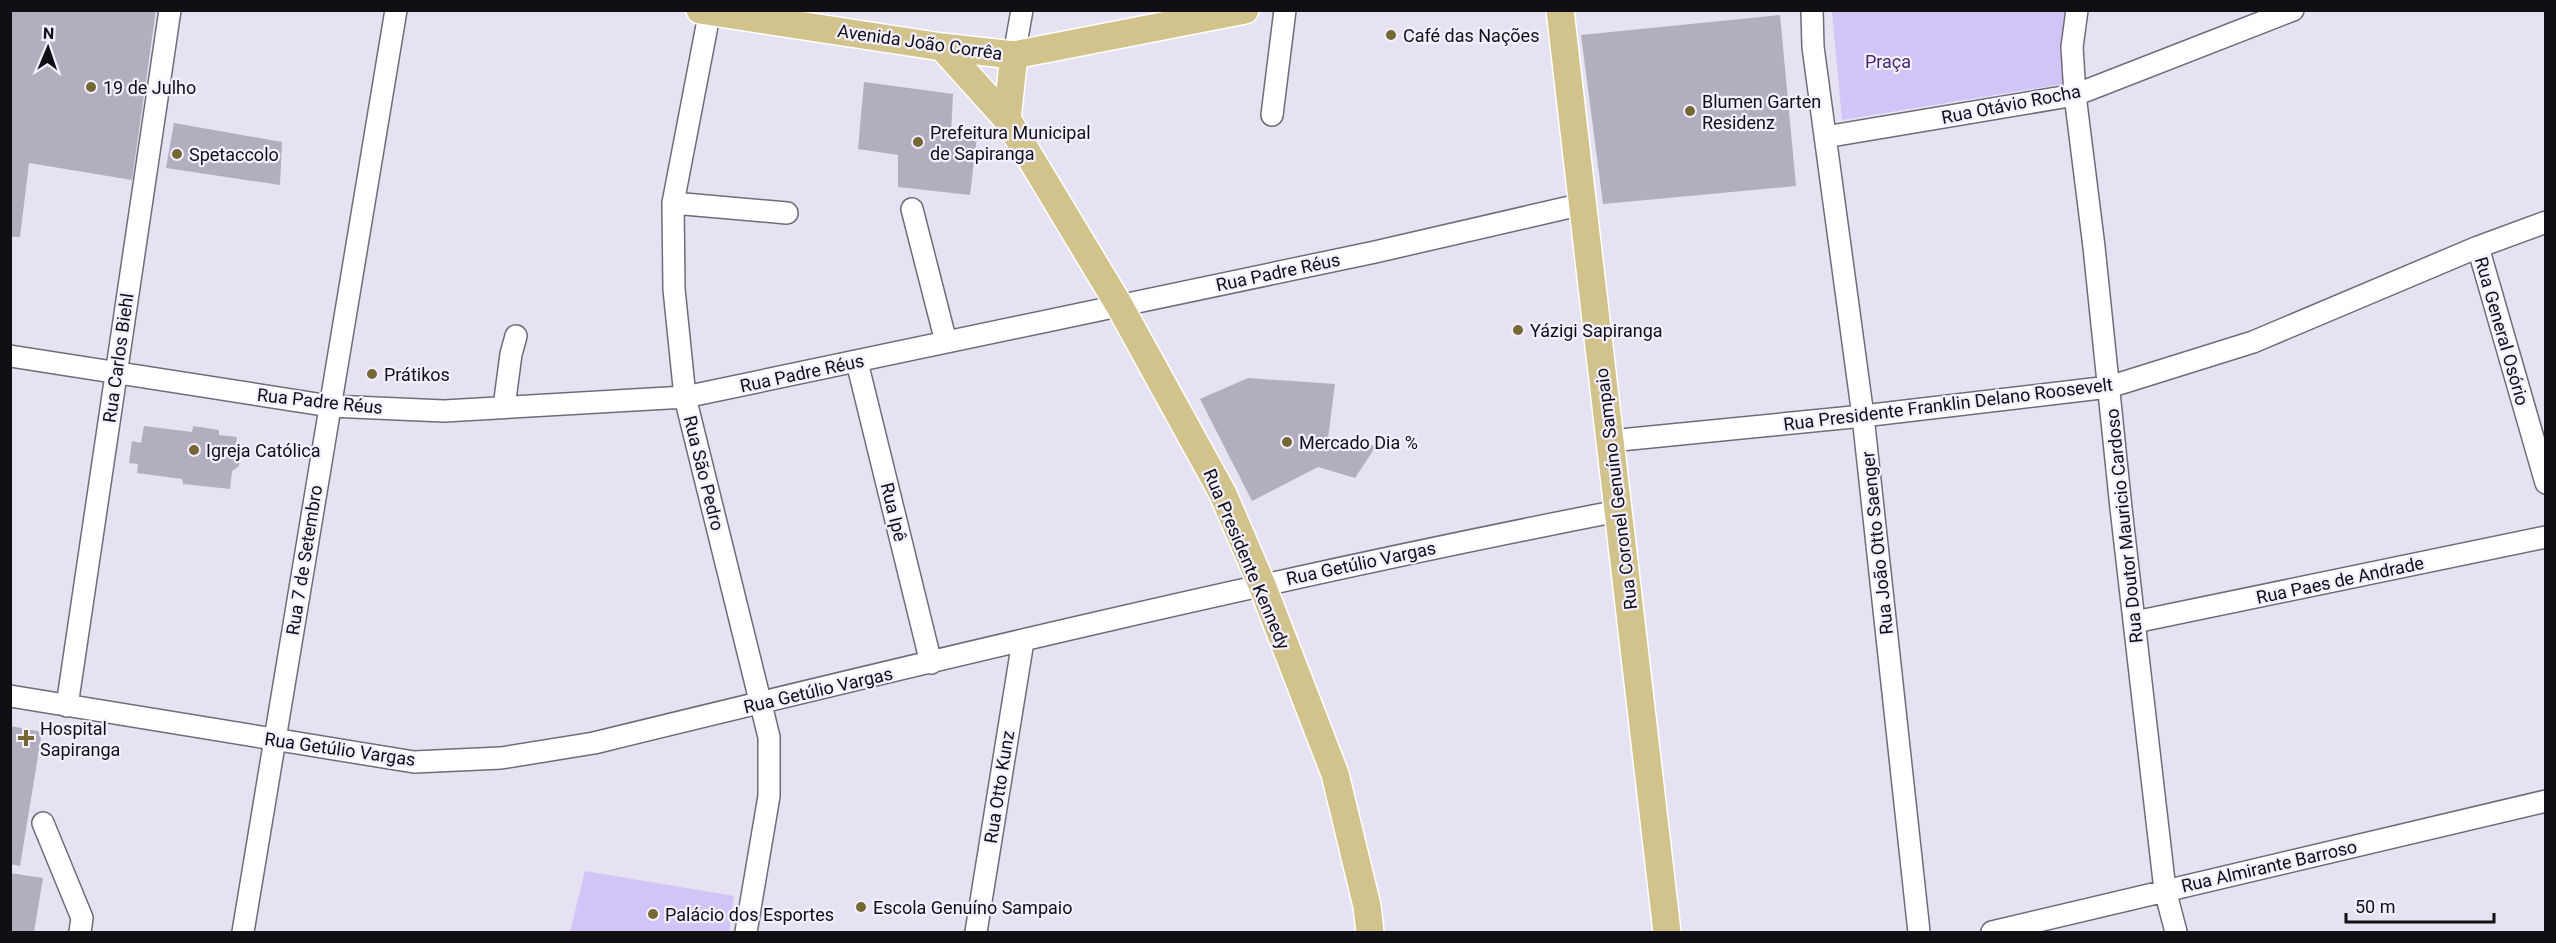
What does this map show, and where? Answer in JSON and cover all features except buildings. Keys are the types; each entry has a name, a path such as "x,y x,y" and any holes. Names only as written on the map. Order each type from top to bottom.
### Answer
{"main road":[{"name":"Avenida João Corrêa","path":"706,11 942,47 1014,55 1245,10"},
{"name":"Rua Coronel Genuíno Sampaio","path":"1560,10 1667,933"},
{"name":"Rua Presidente Kennedy","path":"942,47 1007,118 1119,304 1223,494 1262,585 1335,774 1367,906 1370,933"},
{"path":"1007,118 1014,55"}],"street":[{"name":"Rua Carlos Biehl","path":"67,706 170,10"},
{"name":"Rua 7 de Setembro","path":"243,933 396,10"},
{"path":"1014,55 1022,10"},
{"path":"1272,115 1285,10"},
{"name":"Rua João Otto Saenger","path":"1812,10 1813,47 1863,416 1919,933"},
{"name":"Rua Doutor Mauricio Cardoso","path":"2077,10 2072,47 2075,95 2165,890 2176,933"},
{"name":"Rua Otávio Rocha","path":"1825,137 2075,95 2293,10"},
{"name":"Rua São Pedro","path":"706,11 673,203 674,289 685,397 769,737 769,796 746,933"},
{"path":"673,203 787,213"},
{"name":"Rua Padre Réus","path":"10,356 330,406 444,411 685,397 1375,252 1583,204"},
{"path":"912,209 946,342"},
{"name":"Rua Presidente Franklin Delano Roosevelt","path":"1610,441 1863,416 2109,387 2253,342 2478,247 2546,222"},
{"name":"Rua General Osório","path":"2478,247 2546,483"},
{"path":"504,407 511,354 516,336"},
{"name":"Rua Ipê","path":"856,362 931,663"},
{"name":"Rua Getúlio Vargas","path":"10,696 414,762 501,758 594,743 1262,585 1458,542 1618,511"},
{"name":"Rua Paes de Andrade","path":"2135,622 2546,537"},
{"name":"Rua Otto Kunz","path":"976,933 1023,641"},
{"name":"Rua Almirante Barroso","path":"1992,933 2546,801"},
{"path":"43,823 79,907 82,918 80,933"}],"green space":[{"name":"Praça","path":"1832,11 2066,11 2062,84 1842,120"},
{"name":"Palácio dos Esportes","path":"585,871 734,896 729,932 570,932"}],"place":[{"name":"Café das Nações","path":"1391,35"},
{"name":"19 de Julho","path":"91,87"},
{"name":"Blumen Garten Residenz","path":"1690,111"},
{"name":"Prefeitura Municipal de Sapiranga","path":"918,142"},
{"name":"Spetaccolo","path":"177,154"},
{"name":"Yázigi Sapiranga","path":"1518,330"},
{"name":"Prátikos","path":"372,374"},
{"name":"Mercado Dia %","path":"1287,442"},
{"name":"Igreja Católica","path":"194,450"},
{"name":"Hospital Sapiranga","path":"26,738"},
{"name":"Escola Genuíno Sampaio","path":"861,907"},
{"name":"Palácio dos Esportes","path":"653,914"}]}
